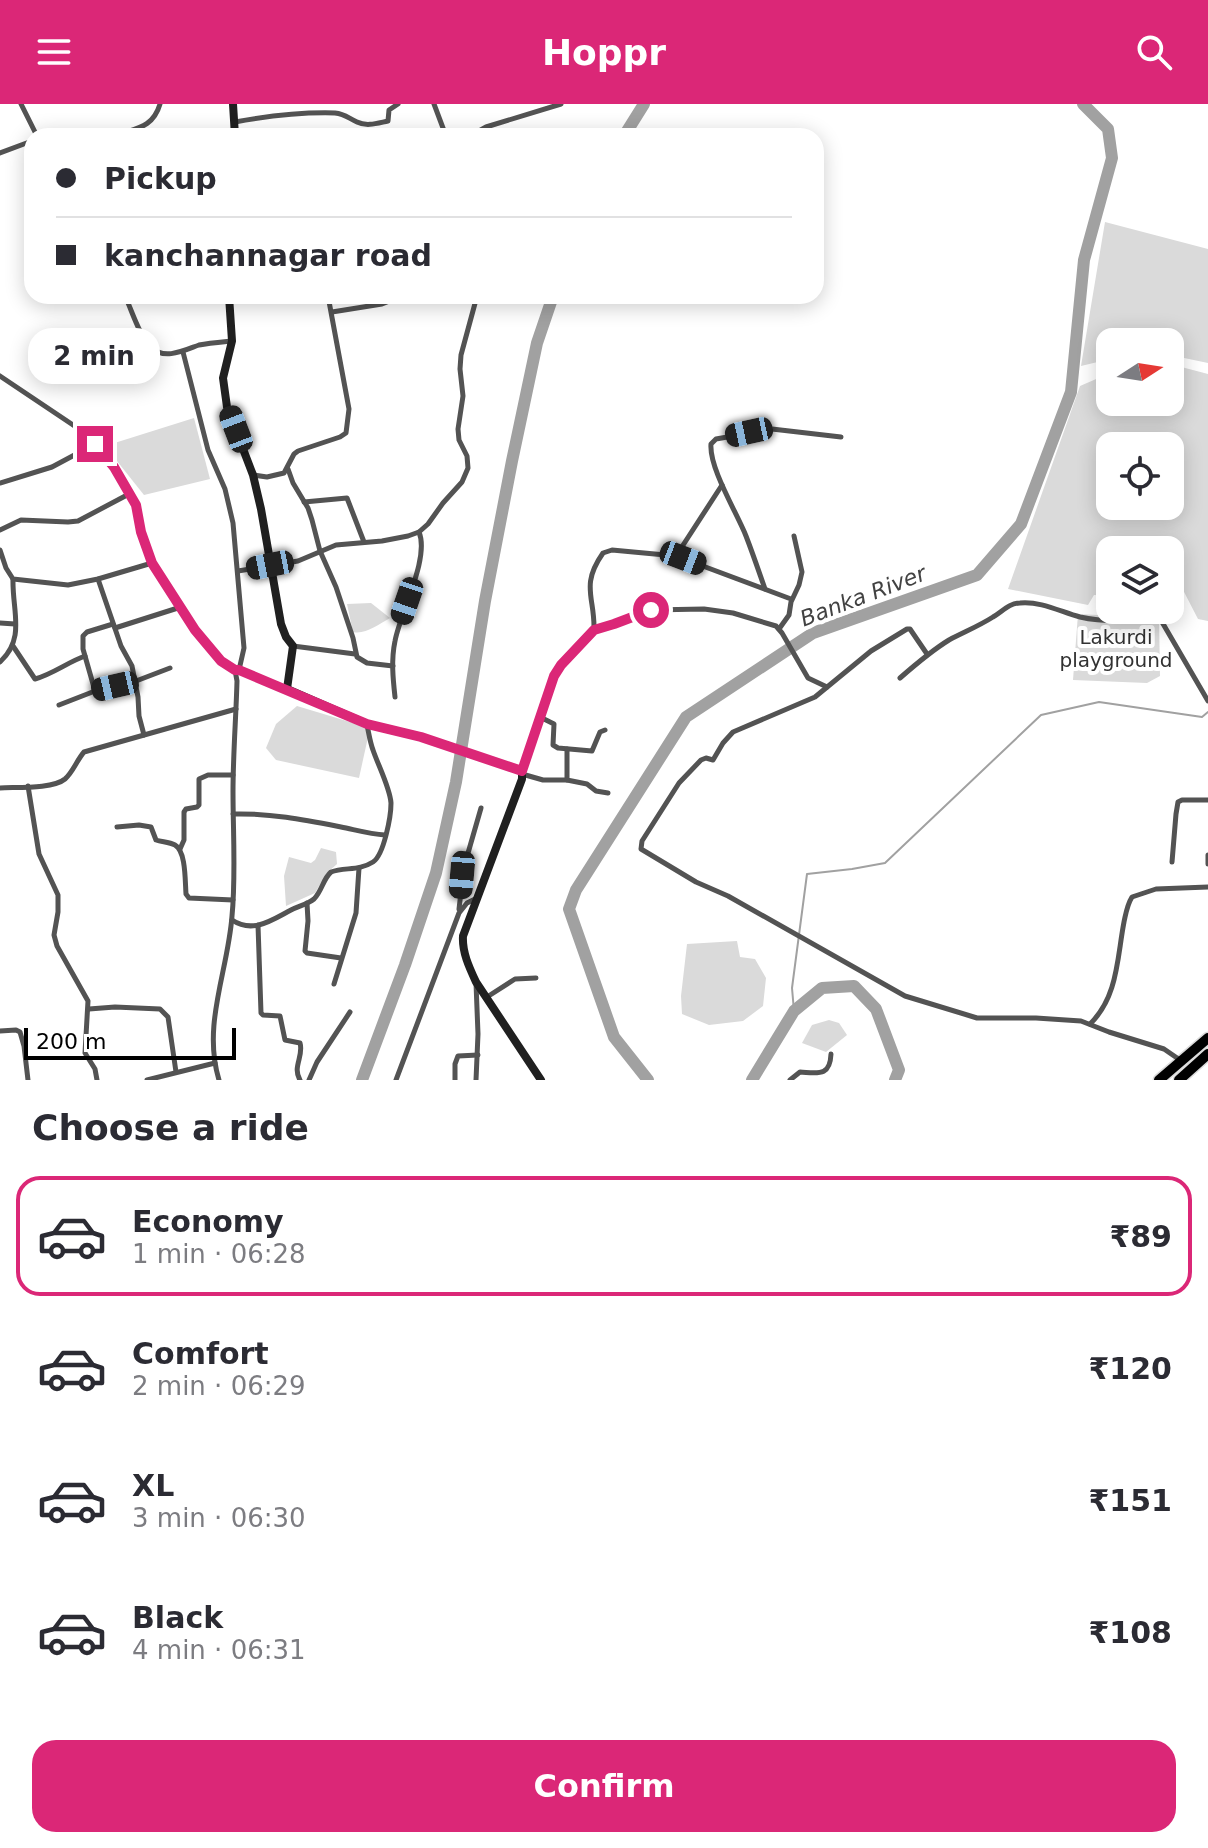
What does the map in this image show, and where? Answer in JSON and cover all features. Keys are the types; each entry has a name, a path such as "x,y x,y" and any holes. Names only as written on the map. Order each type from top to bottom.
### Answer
{"highway":[{"path":"1159,1080 1208,1038"},
{"path":"1179,1080 1208,1054"}],"main road":[{"path":"233,104 234,128"},
{"path":"230,304 232,341 223,378 227,407 253,475 281,624 293,646 287,689 367,724 421,737 522,772 463,943 476,982 536,1079"}],"street":[{"path":"21,104 33,128"},
{"path":"138,128 149,124 160,104"},
{"path":"234,122 294,113 321,113 346,114 359,123 374,124 388,121 389,110 398,104"},
{"path":"434,104 443,128"},
{"path":"484,128 561,104"},
{"path":"0,153 24,144"},
{"path":"128,304 152,349 167,354 232,341"},
{"path":"253,475 278,476 288,468 298,451 346,433 349,409 330,304"},
{"path":"332,312 382,304"},
{"path":"238,571 298,561 336,545 382,541 419,532 462,482 468,468 458,429 463,396 460,369 475,304"},
{"path":"183,352 208,450 225,489 233,523 244,648 237,670 232,920 215,1015 213,1052 219,1080"},
{"path":"0,376 85,433 114,467 139,512 141,532 152,563 195,630 221,661 287,689"},
{"path":"765,589 723,484 711,444 716,439 772,429 841,437"},
{"path":"0,483 52,467 95,444"},
{"path":"288,468 312,520 320,551 353,638 355,654 361,661 393,666"},
{"path":"676,556 723,484"},
{"path":"0,530 21,520 78,521 129,494"},
{"path":"304,502 347,498 364,542"},
{"path":"395,697 395,637 423,546 419,532"},
{"path":"782,629 802,572 794,536"},
{"path":"0,550 13,579 16,631 10,652 0,662"},
{"path":"594,630 590,582 603,553 612,550 676,556 791,599"},
{"path":"13,579 68,585 152,563"},
{"path":"98,579 121,646 132,666 144,735"},
{"path":"900,678 927,654 1018,602 1096,619"},
{"path":"95,691 85,656 84,634 181,607"},
{"path":"608,793 596,791 587,784 543,780 522,772 557,671 594,630 651,610 678,608 733,613 782,629 808,678 828,687"},
{"path":"0,623 15,624"},
{"path":"1163,624 1208,701"},
{"path":"927,654 907,629 871,651 806,702 733,732 713,760 701,760 679,783 641,845 644,852 913,999 977,1018 1059,1018 1090,1024 1164,1049 1180,1061"},
{"path":"13,646 35,679 85,656"},
{"path":"293,646 355,654"},
{"path":"59,705 170,668"},
{"path":"0,788 60,782 84,752 236,709"},
{"path":"540,717 554,724 553,745 558,748 592,751 600,732 605,730"},
{"path":"232,920 239,925 269,923 318,894 331,872 359,868 378,857 391,804 367,724"},
{"path":"567,749 567,780"},
{"path":"180,849 184,840 184,812 199,805 199,779 208,775 233,775"},
{"path":"28,786 39,854 58,895 54,935 76,982 85,992 89,1009 85,1053 95,1069 97,1080"},
{"path":"1172,862 1178,802 1208,800"},
{"path":"396,1080 459,913 464,867 481,808"},
{"path":"233,814 259,813 296,818 385,835"},
{"path":"117,827 151,827 156,840 176,845 183,856 186,894 189,898 233,900"},
{"path":"1208,855 1208,864"},
{"path":"334,984 356,913 359,868"},
{"path":"1090,1024 1100,1015 1118,970 1122,935 1132,897 1156,889 1208,887"},
{"path":"459,913 467,903 478,898"},
{"path":"307,903 305,951 341,958"},
{"path":"258,925 261,1013 280,1016 285,1040 300,1043 302,1049 297,1067 300,1080"},
{"path":"486,997 515,979 536,978"},
{"path":"476,982 476,1080"},
{"path":"89,1009 160,1009 168,1017 176,1072"},
{"path":"309,1080 317,1062 350,1012"},
{"path":"0,1031 20,1032 28,1080"},
{"path":"790,1080 800,1072 814,1074 829,1067 831,1054"},
{"path":"455,1080 458,1056 478,1055"},
{"path":"147,1080 215,1063"}],"green space":[{"path":"1105,222 1208,249 1208,363 1184,358 1184,328 1096,328 1096,362 1081,366"},
{"path":"1184,368 1208,374 1208,621 1198,619 1184,592 1184,536 1096,536 1096,595 1088,605 1008,589 1080,386 1096,379 1096,416 1184,416"},
{"path":"194,418 210,479 144,495 105,446"},
{"path":"371,603 390,618 367,630 353,632 347,604"},
{"name":"Lakurdi playground","path":"1078,614 1096,615 1096,624 1159,624 1160,676 1147,683 1073,680"},
{"path":"297,706 370,728 359,778 276,760 266,748 276,724"},
{"path":"321,848 336,852 337,864 327,873 315,893 286,906 284,876 289,857 311,863"},
{"path":"737,941 740,957 755,959 766,978 763,1006 743,1021 709,1025 682,1014 687,944"},
{"path":"829,1020 839,1023 847,1035 826,1052 802,1043 812,1025"}],"waterway":[{"path":"629,128 644,104"},
{"name":"Banka River","path":"648,1080 614,1037 569,909 576,890 686,717 813,633 977,575 1021,524 1071,392 1084,260 1112,158 1108,129 1083,104"},
{"path":"362,1080 436,873 456,782 485,601 512,461 537,343 550,304"},
{"path":"794,1011 792,988 807,874 885,863 1041,715 1099,702 1202,717 1208,712"},
{"name":"Banka River","path":"752,1080 794,1011 822,988 854,986 876,1009 899,1070 895,1080"}],"route":[{"path":"95,444 114,467 136,505 152,563 195,630 221,661 235,670 367,724 421,737 522,771 554,676 561,665 594,630 651,610"}]}
